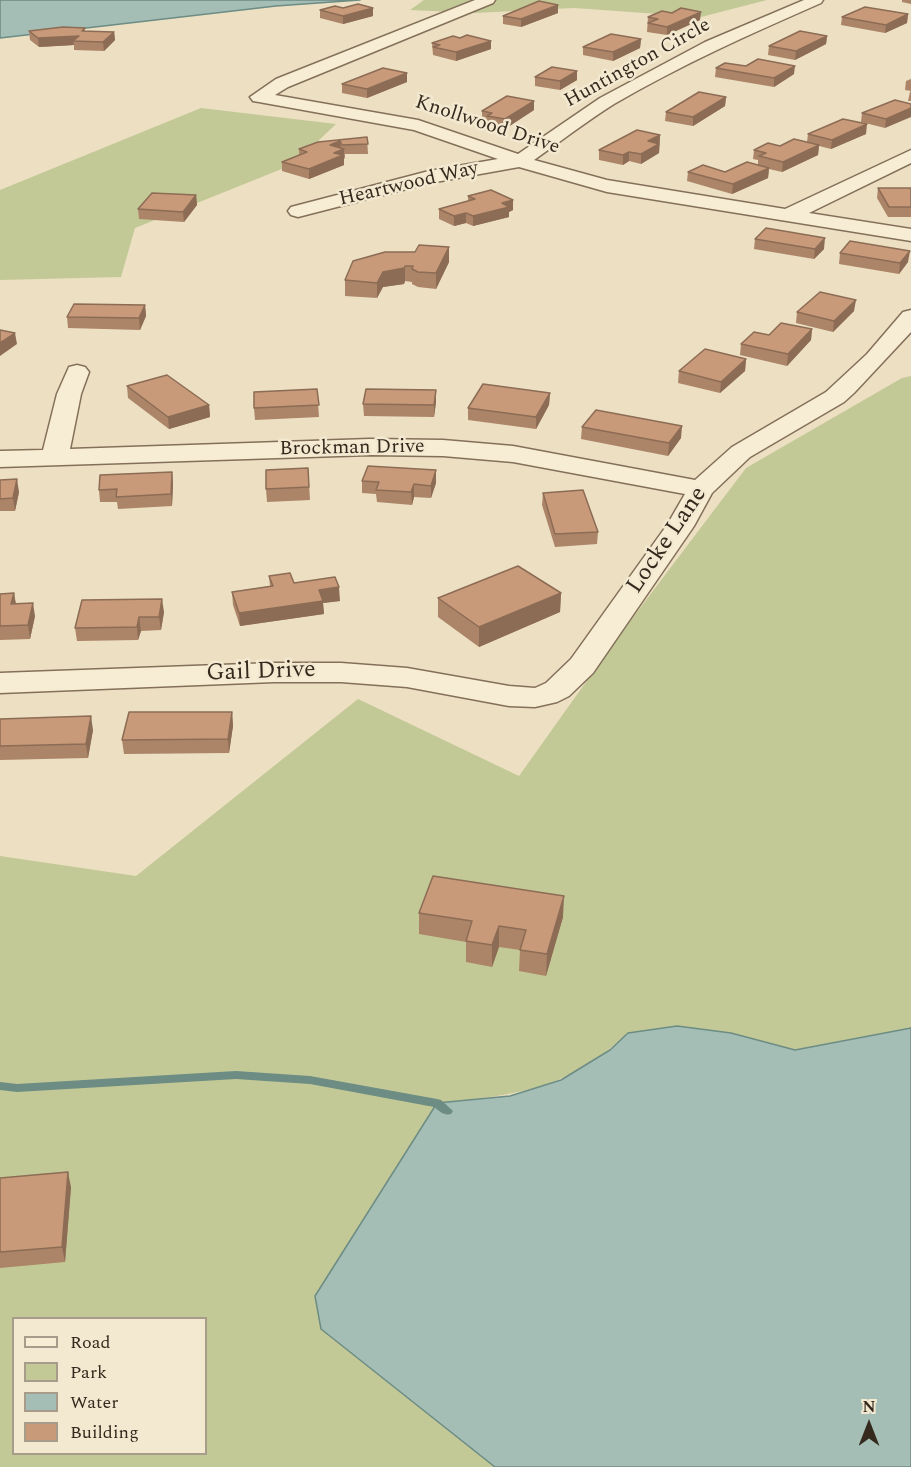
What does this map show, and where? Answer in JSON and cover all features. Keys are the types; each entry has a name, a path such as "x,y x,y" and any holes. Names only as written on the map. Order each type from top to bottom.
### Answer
{"street":[{"name":"Knollwood Drive","path":"488,0 282,83 259,97 418,125 472,142 520,161 607,186 911,235"},
{"name":"Huntington Circle","path":"520,161 606,102 635,86 711,45 816,0"},
{"path":"788,215 911,156"},
{"name":"Heartwood Way","path":"298,211 429,177 520,161"},
{"name":"Locke Lane","path":"519,697 546,697 570,681 680,526 701,489 741,452 835,397 888,345 911,317"},
{"path":"55,456 69,394 77,372"},
{"name":"Brockman Drive","path":"0,459 370,447 443,448 525,456 701,489"},
{"name":"Gail Drive","path":"0,683 336,671 405,676 519,697"}],"green space":[{"path":"424,0 767,0 701,17 574,8 475,13 410,10"},
{"path":"201,108 336,124 294,164 135,228 121,277 0,280 0,190"},
{"path":"911,376 911,1028 795,1050 731,1033 628,1033 584,1067 562,1078 540,1086 492,1097 437,1103 315,1296 321,1329 495,1467 0,1467 0,856 136,876 358,699 519,776 618,637 746,468 902,378"}],"water":[{"path":"0,0 360,0 276,6 0,38"},
{"path":"677,1026 731,1033 795,1050 911,1028 911,1467 495,1467 321,1329 315,1296 437,1103 510,1096 561,1080 610,1050 628,1033"}],"building":[{"path":"539,1 558,5 521,19 503,16"},
{"path":"358,4 373,8 343,16 320,10 335,6 343,8"},
{"path":"865,7 908,14 886,25 842,17"},
{"path":"681,8 701,12 667,27 648,23 658,19 648,17 662,11 672,13"},
{"path":"63,27 85,28 82,31 114,32 103,42 73,41 79,36 38,38 29,31"},
{"path":"800,31 827,36 796,51 769,46"},
{"path":"611,34 641,39 613,52 583,47"},
{"path":"467,35 491,41 456,52 433,47 440,45 432,43 453,36 460,38"},
{"path":"758,59 795,66 774,78 716,68 725,63 746,66"},
{"path":"552,67 577,71 560,81 535,77"},
{"path":"383,68 407,73 367,89 342,84"},
{"path":"699,92 726,97 693,117 666,112"},
{"path":"507,96 534,101 505,119 487,116 492,113 482,111"},
{"path":"895,100 911,104 911,108 886,119 862,113"},
{"path":"843,119 867,124 832,140 808,134"},
{"path":"637,130 660,135 648,141 659,144 641,154 629,152 623,155 599,150"},
{"path":"367,137 368,144 342,145 340,141 330,145 344,149 334,153 343,155 309,169 282,162 307,152 299,149 318,142"},
{"path":"794,139 819,145 783,162 759,156 766,153 754,150 768,143 780,146"},
{"path":"747,162 769,168 733,184 688,172 703,165 725,172"},
{"path":"878,188 911,188 911,207 889,207"},
{"path":"491,190 513,200 502,203 509,207 473,216 466,213 454,216 439,209 475,199 468,196"},
{"path":"152,193 196,195 183,212 138,209"},
{"path":"766,228 825,238 815,249 755,239"},
{"path":"850,241 910,251 900,263 840,253"},
{"path":"419,245 449,247 436,273 418,272 412,269 413,266 405,266 383,272 377,283 345,280 353,261 385,252 415,252"},
{"path":"820,292 856,300 834,321 797,312"},
{"path":"74,304 145,305 139,318 67,317"},
{"path":"781,323 812,329 788,354 741,344 754,332 769,335"},
{"path":"0,330 15,333 0,343"},
{"path":"705,349 746,359 721,382 679,371"},
{"path":"167,375 209,405 168,417 127,386"},
{"path":"483,384 550,393 536,417 468,408"},
{"path":"317,389 319,405 254,408 254,392"},
{"path":"366,389 436,390 434,405 363,404"},
{"path":"596,410 682,426 669,443 582,427"},
{"path":"368,466 436,470 431,486 414,484 411,492 376,490 379,482 362,481"},
{"path":"308,468 309,487 266,489 266,470"},
{"path":"172,472 171,494 116,497 117,489 99,490 100,475"},
{"path":"17,479 13,498 0,499 0,480"},
{"path":"583,490 598,532 555,534 543,493"},
{"path":"518,566 561,593 479,627 438,598"},
{"path":"290,573 294,583 335,577 339,587 319,590 323,601 239,613 232,592 273,586 269,576"},
{"path":"14,593 11,604 33,603 28,625 0,626 0,594"},
{"path":"162,599 159,617 139,617 137,627 75,628 82,600"},
{"path":"129,712 232,712 228,739 122,740"},
{"path":"91,716 86,744 0,746 0,719"},
{"path":"433,876 564,896 547,954 520,950 526,930 499,926 492,945 466,941 472,921 419,913"},
{"path":"68,1172 62,1247 0,1252 0,1178"}],"waterway":[{"path":"0,1086 17,1088 236,1075 310,1080 437,1103 447,1111"}]}
